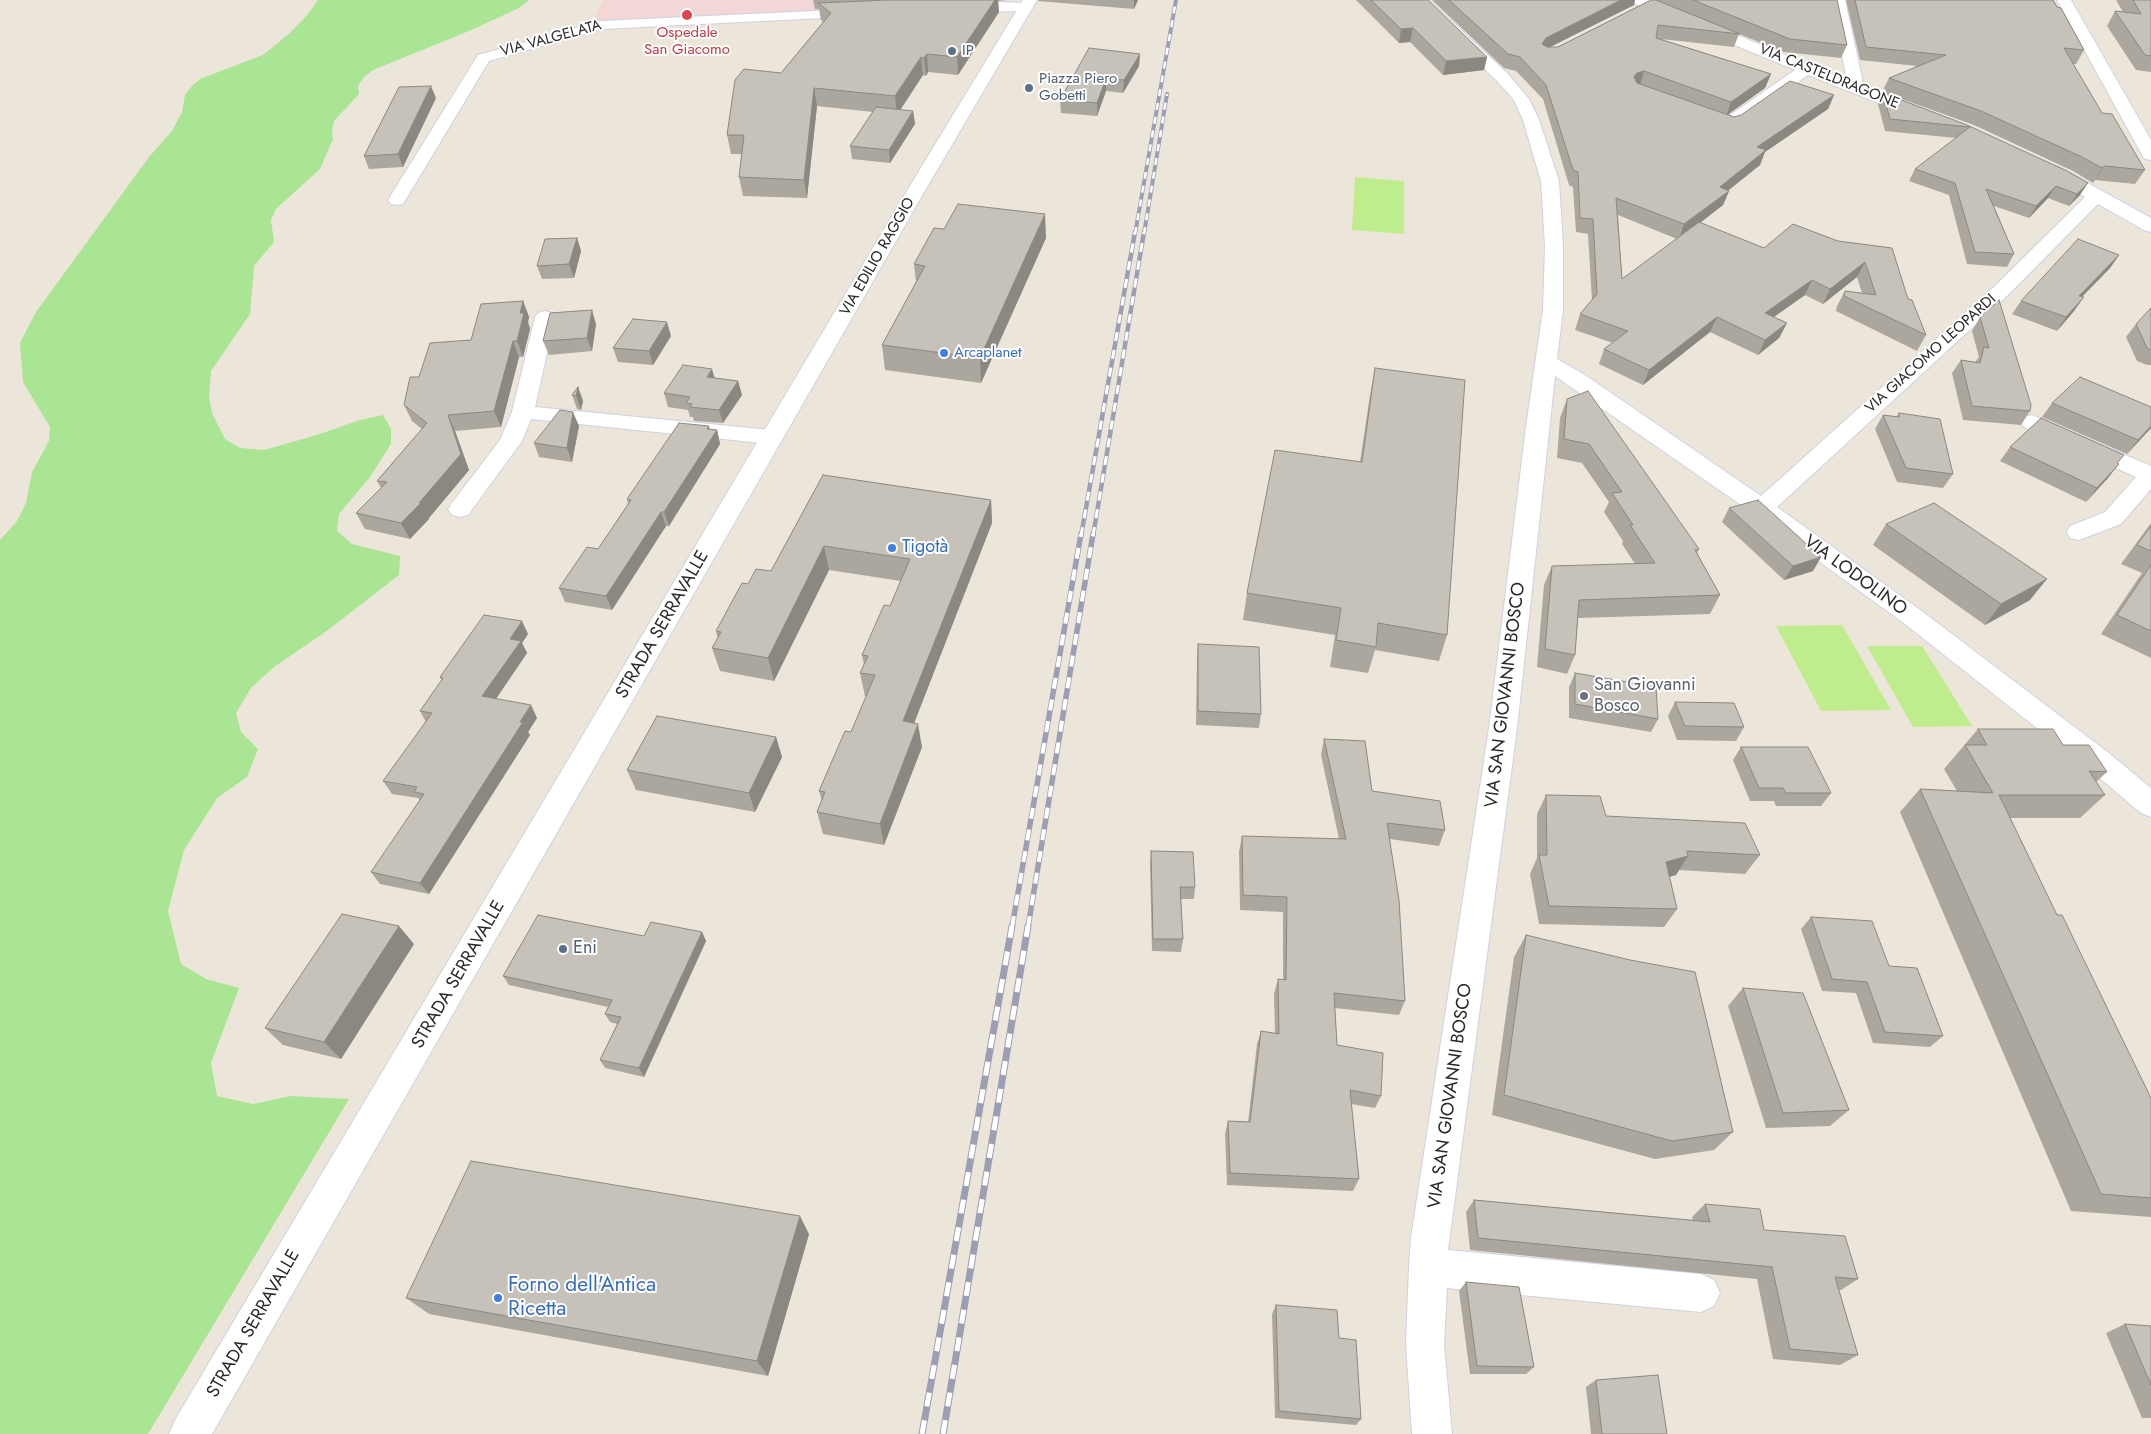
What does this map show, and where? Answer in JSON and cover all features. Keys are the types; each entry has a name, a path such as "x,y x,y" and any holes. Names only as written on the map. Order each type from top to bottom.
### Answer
{"street":[{"name":"VIA SAN GIOVANNI BOSCO","path":"1421,0 1502,77 1521,99 1531,120 1550,182 1554,246 1554,309 1537,427 1502,738 1430,1238 1425,1344 1432,1434"},
{"path":"1838,0 1856,90"},
{"path":"2064,0 2151,155"},
{"path":"949,9 1028,4"},
{"name":"VIA EDILIO RAGGIO","path":"727,515 771,437 1028,4"},
{"name":"VIA CASTELDRAGONE","path":"1640,6 1930,118"},
{"name":"VIA VALGELATA","path":"397,200 483,58 601,24 876,12"},
{"path":"1693,111 1728,124 1806,69"},
{"path":"2039,164 2151,226"},
{"name":"VIA GIACOMO LEOPARDI","path":"1762,508 2002,289 2096,196"},
{"path":"460,509 511,441 523,412 545,317"},
{"name":"VIA LODOLINO","path":"1547,362 1577,380 1762,508 1914,618 2100,762 2151,804"},
{"path":"523,412 771,437"},
{"path":"2032,422 2151,474 2113,518 2079,532"},
{"name":"STRADA SERRAVALLE","path":"189,1434 727,515"},
{"path":"1428,1267 1701,1293"}],"shaded area":[{"name":"Ospedale San Giacomo","path":"604,0 996,0 967,6 591,24"}],"green space":[{"path":"318,0 529,0 519,8 469,31 373,70 363,78 358,86 359,94 334,121 333,139 320,169 276,209 271,220 274,242 254,266 250,314 211,371 209,397 212,413 225,439 240,448 264,450 357,421 383,415 391,429 391,444 370,477 339,514 337,531 352,544 400,556 399,575 328,630 274,667 251,688 236,713 241,732 258,749 247,777 217,798 184,850 168,911 181,964 206,979 239,988 211,1063 217,1096 253,1104 291,1096 349,1099 148,1434 0,1434 0,540 17,521 26,503 32,472 49,441 50,427 23,382 20,343 36,312 149,157 172,131 182,112 185,95 191,87 200,79 263,55 290,33"},
{"path":"1355,177 1404,181 1404,234 1352,230"},
{"path":"1842,625 1891,710 1821,711 1776,626"},
{"path":"1867,646 1922,646 1972,726 1913,727"}],"building":[{"path":"887,0 995,0 957,57 927,54 924,58 921,57 895,96 814,88 804,180 739,177 744,135 727,135 735,80 744,69 781,73 831,13 818,3"},
{"path":"1371,0 1428,0 1487,57 1446,61 1413,28 1401,29"},
{"path":"1449,0 1621,0 1546,38 1542,44 1547,47 1558,47 1651,0 1656,0 1740,34 1658,25 1656,38 1771,74 1731,102 1644,71 1637,73 1634,77 1637,83 1734,117 1741,115 1790,81 1834,95 1757,147 1766,150 1720,187 1729,191 1684,224 1616,198 1622,279 1699,222 1764,248 1793,224 1838,241 1892,248 1908,299 1912,300 1926,335 1844,296 1845,291 1876,295 1865,262 1830,289 1812,280 1765,313 1787,323 1765,340 1717,317 1649,370 1604,349 1628,331 1580,314 1597,294 1593,219 1580,218 1578,172 1573,170 1546,85 1520,57 1508,54"},
{"path":"1693,0 1837,0 1847,45 1790,39"},
{"path":"1855,0 2053,0 2057,7 2061,8 2084,50 2064,48 2102,113 2112,114 2145,170 2104,166 2102,168 1981,111 1889,78 1946,55 1866,47"},
{"path":"2133,0 2151,0 2151,56 2145,55 2115,11 2141,14"},
{"path":"1089,48 1140,54 1124,80 1106,79 1097,103 1060,100"},
{"path":"431,86 398,154 364,156 399,87"},
{"path":"1883,93 1967,125 2067,171 2088,183 2077,194 2056,186 2036,206 1986,189 2014,254 1975,252 1955,183 1915,169 1970,127 1890,119"},
{"path":"876,107 913,111 889,150 850,146"},
{"path":"958,204 1045,214 980,358 882,345 925,266 914,264 934,228 944,229"},
{"path":"577,238 569,264 537,266 545,239"},
{"path":"2078,239 2119,255 2079,296 2084,297 2066,317 2021,301"},
{"path":"1999,300 2031,405 2030,411 1972,406 1961,360 1980,363 1984,347 1989,348 1980,317"},
{"path":"523,301 520,313 524,313 517,341 513,341 494,411 448,415 461,454 419,503 421,503 401,523 356,513 387,482 377,481 427,423 404,405 410,377 419,377 430,343 471,340 481,304"},
{"path":"2151,308 2151,350 2147,348 2136,324"},
{"path":"592,310 587,338 543,341 550,313"},
{"path":"633,319 667,322 649,351 613,348"},
{"path":"683,365 712,369 707,377 738,381 719,410 690,407 692,404 686,403 690,397 664,393"},
{"path":"1375,368 1465,380 1447,635 1378,623 1376,647 1336,640 1341,608 1247,593 1275,450 1362,462"},
{"path":"2080,377 2151,407 2151,426 2138,440 2052,403"},
{"path":"578,387 576,396 572,395"},
{"path":"1588,391 1699,549 1695,550 1720,595 1579,600 1575,655 1545,649 1552,566 1655,563 1612,493 1622,492 1589,444 1564,439 1567,399"},
{"path":"560,410 573,412 567,448 534,443"},
{"path":"1899,413 1940,419 1953,474 1906,468 1883,415 1899,417"},
{"path":"2041,418 2124,455 2117,463 2119,464 2097,488 2010,447"},
{"path":"679,423 709,426 707,429 717,430 664,512 661,512 606,596 559,588 587,547 598,549 631,500 627,499"},
{"path":"823,475 991,500 903,721 918,724 880,824 817,812 825,792 819,791 845,731 851,732 875,675 860,673 868,656 862,655 884,605 890,606 910,559 824,546 768,658 712,648 721,632 716,631 742,583 748,584 756,569 771,571"},
{"path":"1758,500 1821,557 1793,566 1729,508"},
{"path":"1934,503 2047,579 2001,604 1886,524"},
{"path":"2151,526 2151,551 2137,545"},
{"path":"2151,565 2151,631 2117,615"},
{"path":"484,615 522,621 510,639 521,641 482,696 531,705 520,722 523,722 420,883 371,872 424,794 414,792 417,787 383,781 432,713 420,711 443,678 440,677"},
{"path":"1198,644 1259,647 1261,714 1198,711"},
{"path":"1575,673 1656,687 1658,719 1575,704"},
{"path":"1675,702 1734,703 1744,727 1685,726"},
{"path":"657,716 776,737 749,793 627,770"},
{"path":"1978,729 2053,729 2063,745 2089,745 2107,772 2089,771 2105,795 1999,795 2057,915 2062,915 2151,1098 2151,1198 2101,1194 1920,789 1993,793 1965,745 1987,745"},
{"path":"1324,739 1365,741 1372,791 1440,801 1445,830 1387,823 1399,900 1405,1001 1334,993 1337,1045 1383,1053 1381,1096 1350,1090 1359,1179 1230,1173 1228,1121 1250,1122 1261,1031 1279,1034 1278,979 1286,980 1287,897 1243,895 1242,836 1346,839"},
{"path":"1741,747 1808,747 1831,793 1786,793 1783,788 1759,788"},
{"path":"1546,795 1600,796 1606,816 1745,823 1760,855 1687,851 1688,856 1666,862 1677,909 1549,906 1539,855 1547,855"},
{"path":"1151,851 1193,852 1195,887 1180,887 1183,939 1153,939"},
{"path":"342,914 399,926 324,1042 265,1028"},
{"path":"538,915 644,936 651,922 702,932 639,1068 600,1060 621,1017 605,1014 612,1000 503,976"},
{"path":"1811,917 1872,921 1889,966 1917,968 1943,1036 1885,1032 1867,982 1832,979"},
{"path":"1526,935 1630,960 1695,972 1733,1132 1672,1141 1504,1095"},
{"path":"1743,988 1803,993 1849,1110 1783,1113"},
{"path":"471,1161 800,1216 757,1361 406,1298"},
{"path":"1474,1200 1710,1222 1705,1204 1760,1209 1764,1230 1845,1236 1858,1279 1835,1277 1858,1355 1790,1349 1772,1267 1478,1238"},
{"path":"1466,1282 1519,1287 1534,1367 1477,1366"},
{"path":"1276,1305 1337,1310 1339,1338 1356,1340 1361,1419 1279,1411"},
{"path":"2125,1324 2151,1326 2151,1385"},
{"path":"1658,1375 1667,1434 1602,1434 1596,1380"}],"railway":[{"path":"1135,234 1176,0"},
{"path":"1144,234 1167,94"},
{"path":"1081,536 1135,232"},
{"path":"1093,536 1144,232"},
{"path":"1012,927 1081,534"},
{"path":"1028,927 1093,534"},
{"path":"922,1434 1012,926"},
{"path":"943,1434 1028,926"}],"place":[{"name":"Ospedale San Giacomo","path":"687,15"},
{"name":"IP","path":"952,51"},
{"name":"Piazza Piero Gobetti","path":"1029,88"},
{"name":"Arcaplanet","path":"944,353"},
{"name":"Tigotà","path":"892,548"},
{"name":"San Giovanni Bosco","path":"1584,696"},
{"name":"Eni","path":"563,949"},
{"name":"Forno dell'Antica Ricetta","path":"498,1298"}]}
